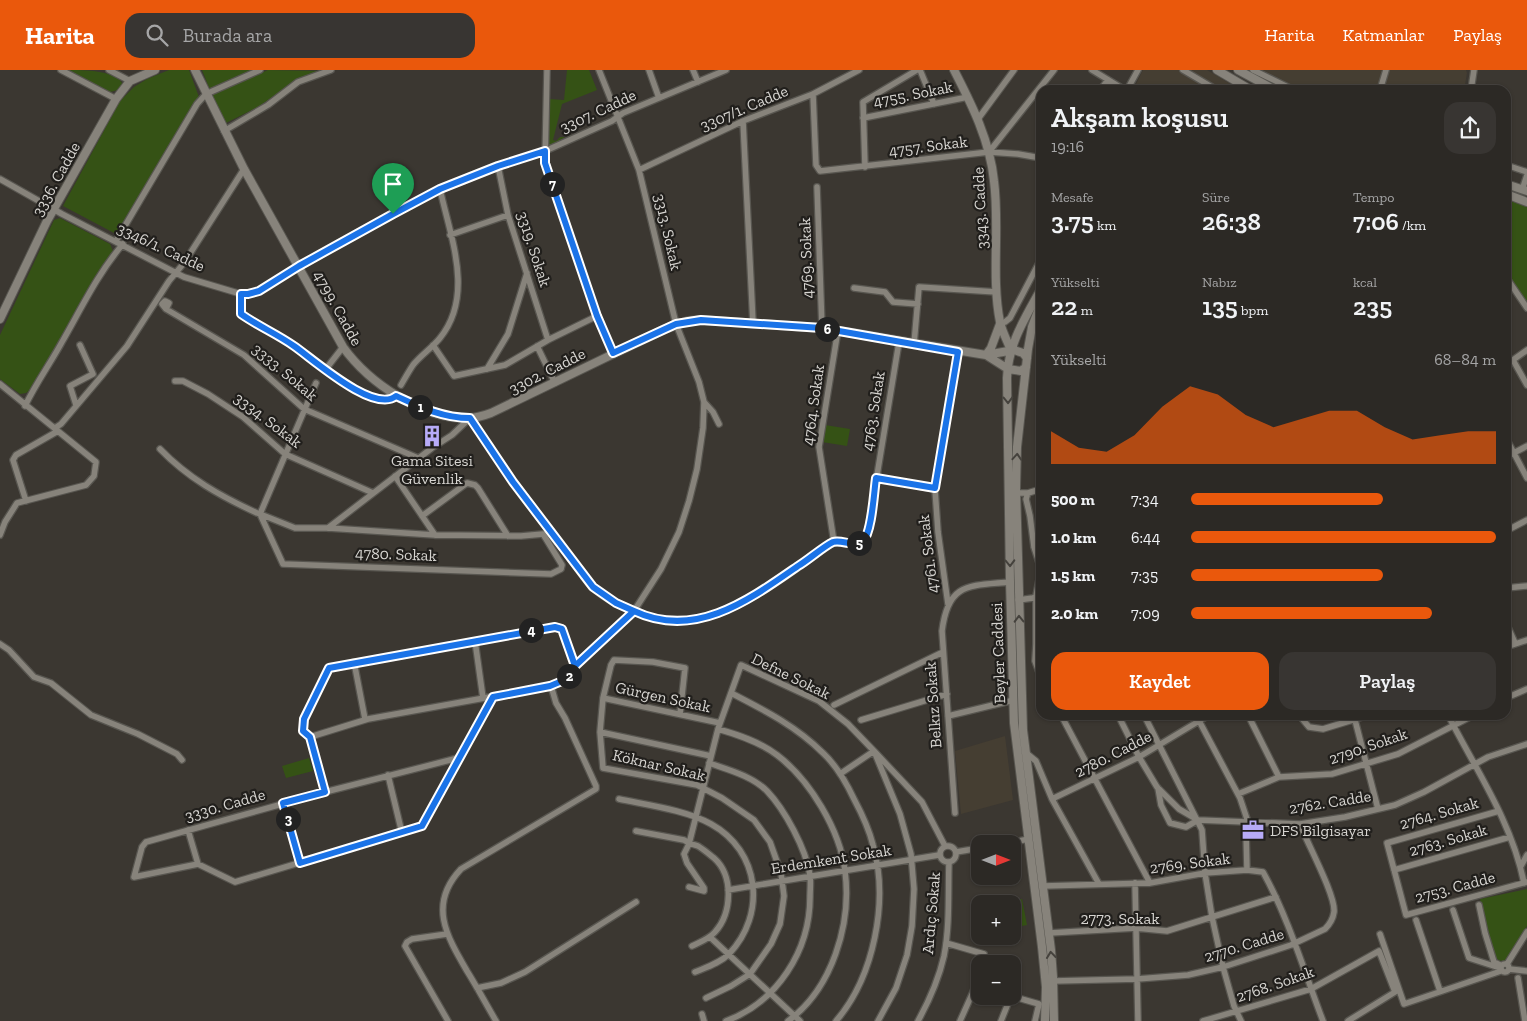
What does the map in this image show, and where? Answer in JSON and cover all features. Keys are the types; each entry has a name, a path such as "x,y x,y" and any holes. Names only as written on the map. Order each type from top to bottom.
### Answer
{"street":[{"path":"61,70 116,99"},
{"path":"110,70 130,81"},
{"name":"3336. Cadde","path":"0,319 47,221 116,99 130,81 155,70"},
{"name":"4799. Cadde","path":"195,70 244,169 343,347 360,367 396,396 433,412 452,417 470,418"},
{"path":"116,241 197,104 206,94 260,70"},
{"path":"224,131 268,105 298,82 330,70"},
{"path":"547,70 545,163 597,316 613,353"},
{"name":"3313. Sokak","path":"599,70 639,170 676,324 699,382 704,402"},
{"path":"648,70 659,98"},
{"path":"693,70 698,82"},
{"name":"3307. Cadde","path":"241,294 259,291 299,266 440,189 498,166 545,151 612,121 623,113 726,70"},
{"name":"3307/1. Cadde","path":"639,170 743,121 813,94 859,70"},
{"path":"866,167 863,102 918,70 934,104"},
{"name":"3343. Cadde","path":"954,70 978,119 989,152 995,188 997,292 1000,324 1011,350"},
{"path":"978,119 1014,70"},
{"path":"1042,85 1054,70"},
{"path":"1092,70 1117,85"},
{"path":"1129,85 1138,70"},
{"path":"1182,70 1208,85"},
{"path":"1217,70 1242,85"},
{"path":"1253,70 1284,85"},
{"path":"1382,85 1386,70"},
{"path":"1471,85 1474,70"},
{"path":"1241,71 1266,85"},
{"path":"1104,85 1108,80"},
{"path":"989,152 1036,93"},
{"name":"4757. Sokak","path":"813,94 816,165 818,170 823,172 989,152 1036,157"},
{"name":"4755. Sokak","path":"863,118 968,97"},
{"path":"743,121 753,323"},
{"name":"3319. Sokak","path":"498,166 508,215 548,340"},
{"path":"1511,166 1527,174 1525,191 1511,186"},
{"path":"26,501 13,460 16,455 56,430 126,346 244,169"},
{"name":"3346/1. Cadde","path":"0,179 176,273 241,294"},
{"name":"4769. Sokak","path":"817,187 822,328"},
{"path":"401,385 413,365 441,336 455,309 459,290 458,267 440,189"},
{"path":"1511,196 1527,202"},
{"path":"450,235 508,215"},
{"path":"26,406 32,392 109,261 123,244"},
{"path":"986,355 991,348 1000,324 1010,318 1036,269"},
{"path":"487,369 508,334 526,272"},
{"path":"1511,284 1527,308"},
{"path":"914,344 920,287 997,292"},
{"path":"854,288 885,292 894,302 918,304"},
{"path":"241,294 241,314 295,346 324,370 378,399 389,400 396,396"},
{"name":"Beyler Caddesi","path":"1033,838 1014,722 1010,582 1008,369 1015,338 1036,298"},
{"name":"3333. Sokak","path":"166,309 244,355 304,409 418,458"},
{"path":"434,345 454,376 504,365 548,340 597,316"},
{"name":"Beyler Caddesi","path":"1036,316 1032,327 1027,358 1017,447 1016,493 1022,730 1039,886 1045,1021"},
{"name":"3302. Cadde","path":"470,418 503,408 676,324 701,320 822,328 958,352 986,355 1011,350"},
{"name":"4764. Sokak","path":"834,542 819,447 838,330"},
{"name":"4763. Sokak","path":"834,542 853,544 862,542 868,530 899,342"},
{"path":"76,405 70,386 93,374 80,345"},
{"path":"537,346 555,383"},
{"path":"329,365 343,347"},
{"path":"1011,350 1023,353 1027,358"},
{"path":"1527,350 1513,360 1527,385"},
{"name":"4761. Sokak","path":"948,605 938,532 935,488 958,352"},
{"name":"3302. Cadde","path":"986,355 1008,369"},
{"path":"1008,369 1021,371 1026,367"},
{"name":"3334. Sokak","path":"175,381 184,381 243,417 285,454 373,493"},
{"path":"260,514 316,383"},
{"path":"0,384 96,462 94,476 86,485 16,503 0,535"},
{"path":"704,402 713,412 719,424"},
{"path":"310,737 365,719 550,686 567,679 575,666 634,611 661,569 679,532 697,469 703,428 704,402"},
{"path":"328,528 418,458 452,435 454,431 470,418 513,482 593,587 616,603 645,616 674,622 707,617 754,597 834,542"},
{"path":"1511,454 1527,446"},
{"path":"1511,447 1527,478"},
{"path":"160,449 174,463 217,494 295,528 328,528 435,536 508,536"},
{"path":"395,476 435,536"},
{"path":"876,478 935,488"},
{"path":"422,516 467,482 478,488 508,536"},
{"path":"1016,493 1036,491"},
{"path":"1028,493 1026,499 1036,553"},
{"name":"4780. Sokak","path":"260,514 283,564 551,574 561,569 562,564 543,534 508,536"},
{"path":"1511,528 1524,522 1527,529"},
{"name":"Belkız Sokak","path":"955,813 943,652 942,631 944,617 953,596 959,591 967,587 1010,582"},
{"path":"1511,587 1527,586"},
{"path":"1018,600 1036,596"},
{"path":"325,792 310,737 303,731 304,719 329,668 551,627 562,629 575,666"},
{"path":"1511,634 1515,643"},
{"path":"1511,645 1527,640"},
{"path":"475,641 483,698"},
{"path":"0,644 9,650 34,677 51,683 91,716 138,734 178,754 182,760"},
{"path":"834,705 943,652"},
{"path":"1036,654 1034,661 1036,666"},
{"path":"603,698 614,660 653,662 685,668 680,714"},
{"path":"354,662 365,719"},
{"name":"Defne Sokak","path":"689,887 704,891 704,888 687,864 684,854 689,844 719,726 741,665 819,701 848,724 874,751 900,814 912,860 914,889 912,926 907,955 896,988 878,1021"},
{"path":"496,1021 450,942 443,914 444,895 448,886 461,869 596,789 550,686"},
{"path":"1511,696 1527,689"},
{"path":"731,693 798,730 824,754 840,774 862,815 873,846 877,865 879,893 877,929 868,962 857,990 836,1021"},
{"path":"861,720 947,694"},
{"path":"188,830 198,864 235,882 422,826 493,697"},
{"name":"Gürgen Sokak","path":"600,732 603,698 680,714 719,726 777,754 796,773 821,806 836,839 845,870 845,918 840,940 826,977 804,1008 788,1021"},
{"path":"948,716 1014,700"},
{"path":"1064,720 1150,883"},
{"name":"2762. Cadde","path":"1121,720 1139,757 1158,787 1179,809 1198,820 1300,824 1345,817 1395,805 1424,792 1488,757 1527,744"},
{"path":"1147,720 1202,830 1205,873 1212,918 1224,967 1241,1021"},
{"name":"2780. Cadde","path":"1052,799 1160,746 1202,720"},
{"path":"1250,720 1279,777"},
{"path":"1303,720 1309,727 1323,729 1348,720"},
{"path":"1354,720 1378,809"},
{"path":"1450,720 1500,810 1526,883"},
{"name":"2790. Sokak","path":"1238,794 1279,777 1332,774 1398,754 1464,720"},
{"path":"1199,722 1238,794 1248,822 1246,831 1247,870"},
{"path":"600,732 710,760 742,775 766,791 787,818 806,858 811,876 810,909 806,937 794,962 775,989 758,1004 726,1021"},
{"name":"Köknar Sokak","path":"600,732 602,768 702,788 722,798 754,820 770,842 781,873 784,896 780,924 771,944 750,974 706,998"},
{"path":"840,774 874,751 922,802 945,846"},
{"path":"1025,752 1036,761 1052,799 1099,884"},
{"name":"3330. Cadde","path":"198,864 134,877 142,847 145,843 283,803 458,758"},
{"path":"388,775 402,833"},
{"path":"1158,787 1161,805 1170,824 1186,827 1198,820"},
{"path":"619,799 695,817 712,824 731,840 745,859 753,886 753,910 746,930 729,954 719,962 695,972"},
{"path":"283,803 300,863"},
{"name":"2764. Sokak","path":"1387,843 1500,810"},
{"name":"2770. Cadde","path":"1054,981 1137,979 1188,975 1224,967 1295,943 1324,929 1329,925 1334,912 1332,898 1300,824"},
{"path":"636,830 684,840 689,844 697,846 715,859 726,878 729,897 724,915 716,931 710,937 692,946"},
{"name":"2763. Sokak","path":"1394,870 1510,837"},
{"path":"1021,840 1033,838"},
{"name":"2753. Cadde","path":"1387,843 1406,915 1526,883"},
{"path":"945,846 951,846 956,852 954,860 949,862 942,860 939,855 940,850 945,846"},
{"path":"956,852 971,850"},
{"name":"Erdemkent Sokak","path":"728,890 939,855"},
{"path":"1521,866 1527,855"},
{"name":"Ardıç Sokak","path":"918,1021 926,1007 944,956 947,930 949,862"},
{"name":"2769. Sokak","path":"1039,886 1150,883 1205,873 1247,870 1263,872 1276,897 1295,943 1323,1021"},
{"path":"1135,883 1138,1021"},
{"name":"Beyler Caddesi","path":"1039,886 1049,933 1054,981 1054,1021"},
{"name":"2773. Sokak","path":"1049,933 1136,928 1167,931 1276,897"},
{"path":"477,988 501,982 525,972 636,902"},
{"path":"1479,905 1484,933 1494,962 1504,968"},
{"path":"1453,910 1469,958 1504,968 1527,971"},
{"path":"1416,920 1440,991"},
{"path":"1380,934 1404,1004 1504,968 1527,932"},
{"path":"447,934 412,939 405,946 448,1021"},
{"path":"710,937 800,1021"},
{"path":"946,943 984,955"},
{"name":"2768. Sokak","path":"1203,1021 1311,989 1379,951 1395,992 1348,1021"},
{"path":"1518,978 1525,1006 1524,1021"},
{"path":"960,1021 971,996"},
{"path":"1021,999 1039,1004 1035,1021"},
{"path":"1001,1021 1007,1005"},
{"path":"702,1014 704,1021"}],"shaded area":[{"path":"1143,70 1207,70 1232,85 1136,85"},
{"path":"1252,70 1466,70 1467,73 1465,85 1275,85"},
{"path":"1005,736 1013,800 961,814 955,751"}],"green space":[{"path":"69,70 107,74 120,80 123,85 118,90 110,92"},
{"path":"169,70 189,70 199,97 116,234 63,206 120,101 134,87 147,79"},
{"path":"202,70 256,70 210,90"},
{"path":"268,70 326,71 285,88 258,107 226,123 212,95"},
{"path":"567,70 589,70 597,90 562,104 553,140 556,141 560,137 565,137 551,146 547,144 549,99 564,100"},
{"path":"1511,201 1527,207 1527,303 1511,281"},
{"path":"60,218 110,244 113,251 32,388 26,393 20,394 0,379 0,335 54,220"},
{"path":"825,425 850,429 847,446 822,442"},
{"path":"309,758 313,771 286,778 282,766"},
{"path":"1527,889 1527,926 1508,960 1499,960 1491,948 1480,899"},
{"path":"1021,899 1027,925 1021,926"}],"place":[{"name":"Gama Sitesi Güvenlik","path":"432,436"},
{"name":"DFS Bilgisayar","path":"1253,830"}],"route":[{"path":"393,214 299,266 259,291 241,294 241,314 295,346 338,379 369,395 385,400 391,400 396,396 433,412 452,417 470,418 513,482 593,587 616,603 634,611 575,666 567,679 550,686 493,697 422,826 300,863 283,803 325,792 310,737 303,731 304,719 329,668 551,627 562,629 575,666 604,638 634,611 662,620 674,622 687,621 707,617 754,597 834,542 853,544 862,542 868,530 876,478 935,488 958,352 822,328 701,320 676,324 613,353 597,316 545,163 545,151 498,166 440,189 393,214"}]}
